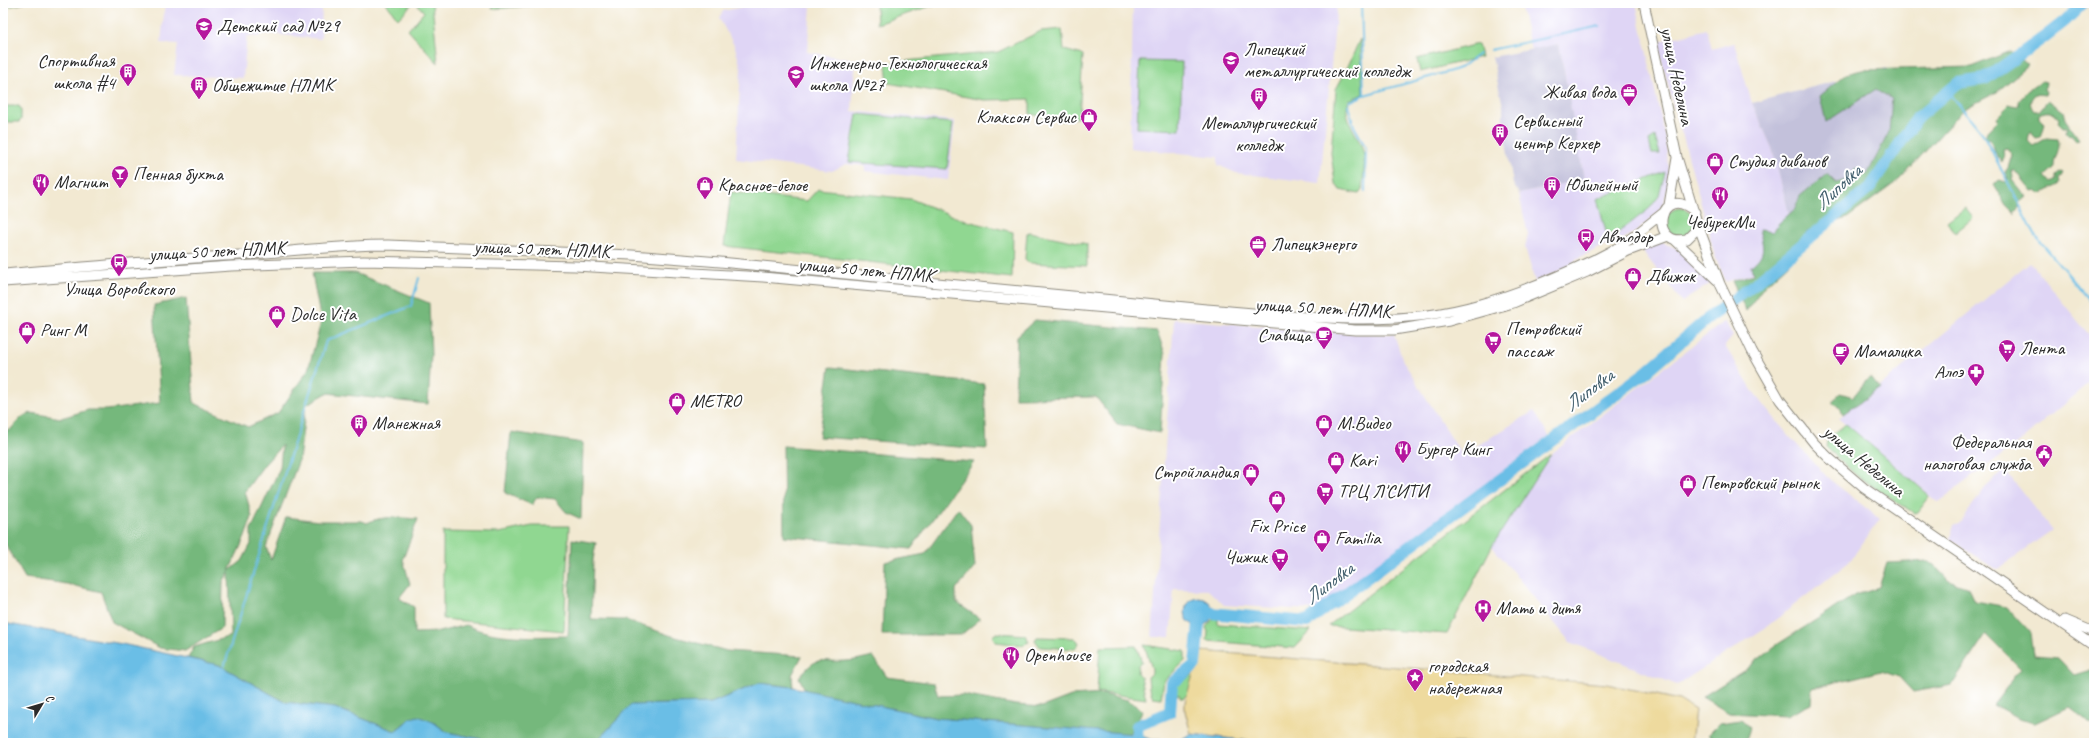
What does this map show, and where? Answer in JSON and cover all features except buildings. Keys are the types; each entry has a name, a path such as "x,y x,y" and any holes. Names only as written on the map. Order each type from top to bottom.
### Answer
{"main road":[{"name":"улица Неделина","path":"1644,3 1677,157 1695,212"},
{"path":"1677,157 1666,209 1661,220 1663,229 1719,283"},
{"path":"1666,209 1680,203 1685,204 1695,212 1719,283"},
{"name":"улица 50 лет НЛМК","path":"3,274 166,259 239,255 361,245 570,252 632,256 735,264 1091,299 1287,315 1346,318 1405,317 1479,305 1538,285 1588,263 1621,246 1666,209"},
{"path":"1672,238 1687,240 1693,235 1698,222"},
{"name":"улица 50 лет НЛМК","path":"3,282 231,266 364,261 615,268 763,277 1079,307 1356,330 1394,330 1449,321 1513,303 1587,272 1628,251 1672,238"},
{"path":"615,268 632,256"},
{"name":"улица Неделина","path":"1719,283 1780,400 1806,434 1828,458 1864,488 2047,612"},
{"path":"1079,307 1088,305 1091,303 1091,299"},
{"path":"2047,612 2094,632"},
{"path":"2047,612 2094,646"}],"shaded area":[{"name":"Детский сад №29","path":"165,3 322,3 321,39 261,33 259,37 247,36 243,78 174,75 178,44 161,43"},
{"name":"Инженерно-Технологическая школа №27","path":"762,3 811,7 807,52 855,60 852,111 955,121 948,180 865,171 865,166 846,164 832,171 736,159 741,68 735,47 719,18 723,11"},
{"name":"Липецкий металлургический колледж","path":"1133,3 1337,3 1320,183 1236,173 1218,165 1218,157 1130,148"},
{"path":"1520,3 1636,3 1666,142 1668,164 1668,186 1664,202 1657,213 1637,231 1610,247 1606,245 1576,259 1573,264 1535,282 1525,247 1528,235 1519,194 1584,179 1559,44 1531,50"},
{"path":"1707,29 1712,49 1734,43 1752,103 1772,148 1791,221 1756,272 1726,282 1715,256 1657,42"},
{"path":"1559,44 1584,179 1519,194 1513,184 1503,124 1503,106 1492,57"},
{"path":"1886,68 1907,124 1870,179 1791,221 1772,148 1752,103"},
{"path":"1661,242 1678,249 1701,269 1711,283 1682,302 1640,248"},
{"path":"2030,262 2094,341 2094,378 2022,440 1938,502 1839,418"},
{"path":"1174,319 1358,334 1394,334 1403,361 1462,455 1534,411 1549,436 1315,610 1224,605 1208,590 1174,589 1170,637 1152,637"},
{"name":"Петровский рынок","path":"1725,321 1733,336 1725,346 1752,390 1788,435 1828,478 1880,519 1849,562 1765,628 1677,685 1570,642 1492,546 1551,454"},
{"path":"2005,470 2052,530 1997,570 1949,539 1954,526 1959,524 1985,488"}],"green space":[{"path":"3,3 25,3 3,8"},
{"path":"386,3 413,3 398,19"},
{"path":"416,3 432,3 438,63 408,30 424,12"},
{"path":"493,3 567,3 492,9"},
{"path":"876,3 940,3 877,24"},
{"path":"1062,29 1064,50 1083,55 1079,117 1063,121 1030,114 1030,99 984,100 888,83 886,65 894,62 998,52 1041,31"},
{"path":"1360,39 1363,94 1349,100 1347,107 1349,121 1360,142 1364,156 1362,190 1359,194 1340,190 1335,183 1331,153 1336,89"},
{"path":"1478,44 1481,57 1420,72 1417,59"},
{"path":"2011,51 2028,65 1997,92 1964,109 1899,180 1847,218 1807,232 1804,238 1786,252 1790,262 1765,285 1746,311 1732,281 1753,274 1751,266 1759,258 1763,246 1759,230 1773,232 1779,223 1795,209 1800,196 1827,174 1836,183 1849,179 1856,168 1867,175 1889,132 1892,99 1876,89 1826,122 1820,96 1846,74 1862,70 1971,67"},
{"path":"1140,61 1182,62 1180,130 1137,128"},
{"path":"2041,81 2045,82 2044,89 2046,92 2045,95 2036,94 2032,98 2030,102 2032,109 2034,111 2039,111 2048,100 2063,111 2065,119 2079,139 2076,141 2072,136 2068,135 2066,132 2068,127 2063,127 2058,122 2059,119 2055,114 2045,112 2039,114 2039,118 2045,124 2041,137 2036,138 2030,132 2028,141 2033,146 2047,138 2058,139 2059,146 2054,168 2045,176 2051,183 2056,180 2056,176 2061,172 2063,173 2059,180 2060,184 2041,194 2036,190 2032,191 2016,171 2012,170 2012,180 2026,197 2019,203 2019,208 2014,212 2015,214 2006,205 1994,185 1999,180 2006,182 2008,180 2005,172 2008,168 2012,155 2007,148 2003,149 2004,158 2002,163 1994,152 1991,141 1985,137 1987,131 1998,120 1997,117 2009,105 2016,107 2019,105 2018,101 2027,91"},
{"path":"3,106 19,106 21,109 21,120 19,122 3,122"},
{"path":"857,114 953,123 947,169 849,162"},
{"path":"1655,137 1660,154 1652,154 1649,141"},
{"path":"1665,172 1659,196 1650,208 1614,236 1606,232 1597,199"},
{"path":"818,189 911,199 963,220 1013,232 1012,278 724,246 731,192 807,201"},
{"path":"1680,208 1690,212 1694,222 1690,232 1680,236 1670,232 1666,222 1670,212"},
{"path":"1965,208 1973,218 1955,233 1947,222"},
{"path":"1029,232 1087,244 1087,266 1029,263 1025,259 1027,233"},
{"path":"312,273 355,273 429,303 431,355 428,404 327,393 306,405 299,460 266,547 271,560 286,517 319,521 362,521 367,523 373,520 385,518 418,519 403,559 410,584 399,598 414,607 414,633 439,632 466,625 478,630 503,635 568,636 572,539 596,543 593,560 591,619 625,620 672,636 727,651 802,656 792,675 793,687 759,683 711,703 631,705 595,743 501,743 447,732 433,722 411,718 395,731 335,708 285,702 219,665 188,658 194,647 231,636 229,572 223,582 222,628 185,651 160,648 112,622 101,592 67,584 25,578 3,540 3,429 9,431 22,417 31,413 61,418 88,410 107,410 160,403 154,305 186,298 194,403 248,427 278,413 308,370 321,322","holes":["282,445 280,468 251,530 251,544 242,561 229,571 245,537 252,517 245,491 264,465"]},
{"path":"1035,320 1157,331 1165,354 1160,433 1117,424 1096,397 1015,398 1017,336"},
{"path":"830,367 984,384 987,449 819,437"},
{"path":"1871,377 1880,388 1843,414 1840,407 1832,402 1840,393 1853,397"},
{"path":"1846,424 1930,496 1918,512 1914,513 1857,476 1826,447 1828,438"},
{"path":"511,432 583,443 581,519 566,512 555,499 537,497 532,505 505,493"},
{"path":"783,446 974,462 911,549 784,536"},
{"path":"1551,454 1492,546 1447,634 1328,626"},
{"path":"958,508 971,525 975,567 956,589 956,602 980,619 961,635 882,635 885,562 925,554"},
{"path":"532,526 569,526 564,631 443,619 443,532 499,533"},
{"path":"1930,561 1949,581 1969,588 1975,601 2007,607 2031,633 2034,656 2058,658 2074,675 2094,669 2094,726 2069,707 2035,723 2019,719 1993,705 2021,669 1986,634 1952,685 1913,692 1899,677 1881,671 1812,688 1811,704 1786,716 1729,713 1702,697 1745,670 1775,646 1855,595 1879,587 1887,563"},
{"path":"1215,617 1218,617 1218,624 1311,631 1295,648 1207,641 1208,632 1206,627"},
{"path":"997,633 1026,635 1029,642 1022,645 996,642 992,636"},
{"path":"1037,637 1074,638 1079,643 1075,649 1040,647 1035,640"},
{"path":"1144,645 1185,651 1185,661 1164,681 1161,698 1153,697 1149,688 1148,677 1152,674 1152,670"},
{"path":"1136,646 1142,662 1138,665 1137,673 1141,677 1146,699 1097,692 1100,647"},
{"path":"1205,652 1231,653 1233,655 1219,671 1183,698 1180,698 1180,695 1175,695 1177,685 1204,667"},
{"path":"873,656 887,677 934,683 938,696 963,695 1016,705 1042,707 1071,696 1103,694 1128,700 1143,711 1129,734 936,718 805,690 799,677 816,662 848,661"},
{"path":"1741,720 1750,728 1746,740 1732,743 1722,741 1708,735 1720,723"}],"sand":[{"name":"городская набережная","path":"1200,651 1607,684 1679,700 1695,710 1691,743 1267,743 1191,734 1185,711 1185,702"}],"water":[{"path":"2080,3 2091,3 2060,32 2055,27"},
{"path":"1199,598 1209,602 1213,612 1209,622 1199,626 1189,622 1185,612 1189,602"},
{"path":"3,623 122,644 219,665 285,702 335,708 395,731 411,718 418,716 433,722 447,732 501,743 3,743"},
{"path":"759,683 793,687 936,718 1136,734 1153,740 1179,740 1191,734 1267,743 595,743 631,705 711,703"}],"waterway":[{"path":"1361,3 1364,95"},
{"name":"Липовка","path":"1138,743 1137,726 1170,712 1172,683 1195,665 1200,612 1307,622 1646,372 1706,320 1753,285 1870,188 1917,118 1958,83 1985,79 2065,21 2083,3"},
{"path":"1490,50 1600,26"},
{"path":"1365,191 1366,148 1354,126 1348,105 1351,101 1364,95 1462,67 1479,54"},
{"path":"1948,91 1983,134 2035,235 2094,305"},
{"path":"224,667 326,341 411,306 419,278"}],"place":[{"name":"Детский сад №29","path":"204,41"},
{"name":"Липецкий металлургический колледж","path":"1231,75"},
{"name":"Спортивная школа #4","path":"128,87"},
{"name":"Инженерно-Технологическая школа №27","path":"796,89"},
{"name":"Общежитие НЛМК","path":"199,100"},
{"name":"Живая вода","path":"1629,107"},
{"name":"Металлургический колледж","path":"1259,111"},
{"name":"Клаксон Сервис","path":"1089,132"},
{"name":"Сервисный центр Керхер","path":"1500,147"},
{"name":"Студия диванов","path":"1715,176"},
{"name":"Пенная бухта","path":"120,189"},
{"name":"Магнит","path":"41,197"},
{"name":"Красное-белое","path":"705,200"},
{"name":"Юбилейный","path":"1552,200"},
{"name":"ЧебурекМи","path":"1720,210"},
{"name":"Автодор","path":"1586,252"},
{"name":"Липецкэнерго","path":"1258,259"},
{"name":"Улица Воровского","path":"119,277"},
{"name":"Движок","path":"1633,291"},
{"name":"Dolce Vita","path":"277,329"},
{"name":"Ринг М","path":"27,345"},
{"name":"Славица","path":"1324,350"},
{"name":"Петровский пассаж","path":"1493,355"},
{"name":"Лента","path":"2007,363"},
{"name":"Мамалика","path":"1841,366"},
{"name":"Алоэ","path":"1976,387"},
{"name":"METRO","path":"677,416"},
{"name":"Манежная","path":"359,438"},
{"name":"М.Видео","path":"1324,438"},
{"name":"Бургер Кинг","path":"1403,464"},
{"name":"Федеральная налоговая служба","path":"2044,468"},
{"name":"Kari","path":"1336,475"},
{"name":"Стройландия","path":"1251,487"},
{"name":"Петровский рынок","path":"1688,498"},
{"name":"ТРЦ Л'СИТИ","path":"1325,506"},
{"name":"Fix Price","path":"1277,514"},
{"name":"Familia","path":"1322,553"},
{"name":"Чижик","path":"1280,572"},
{"name":"Мать и дитя","path":"1483,623"},
{"name":"Openhouse","path":"1011,670"},
{"name":"городская набережная","path":"1415,692"}]}
